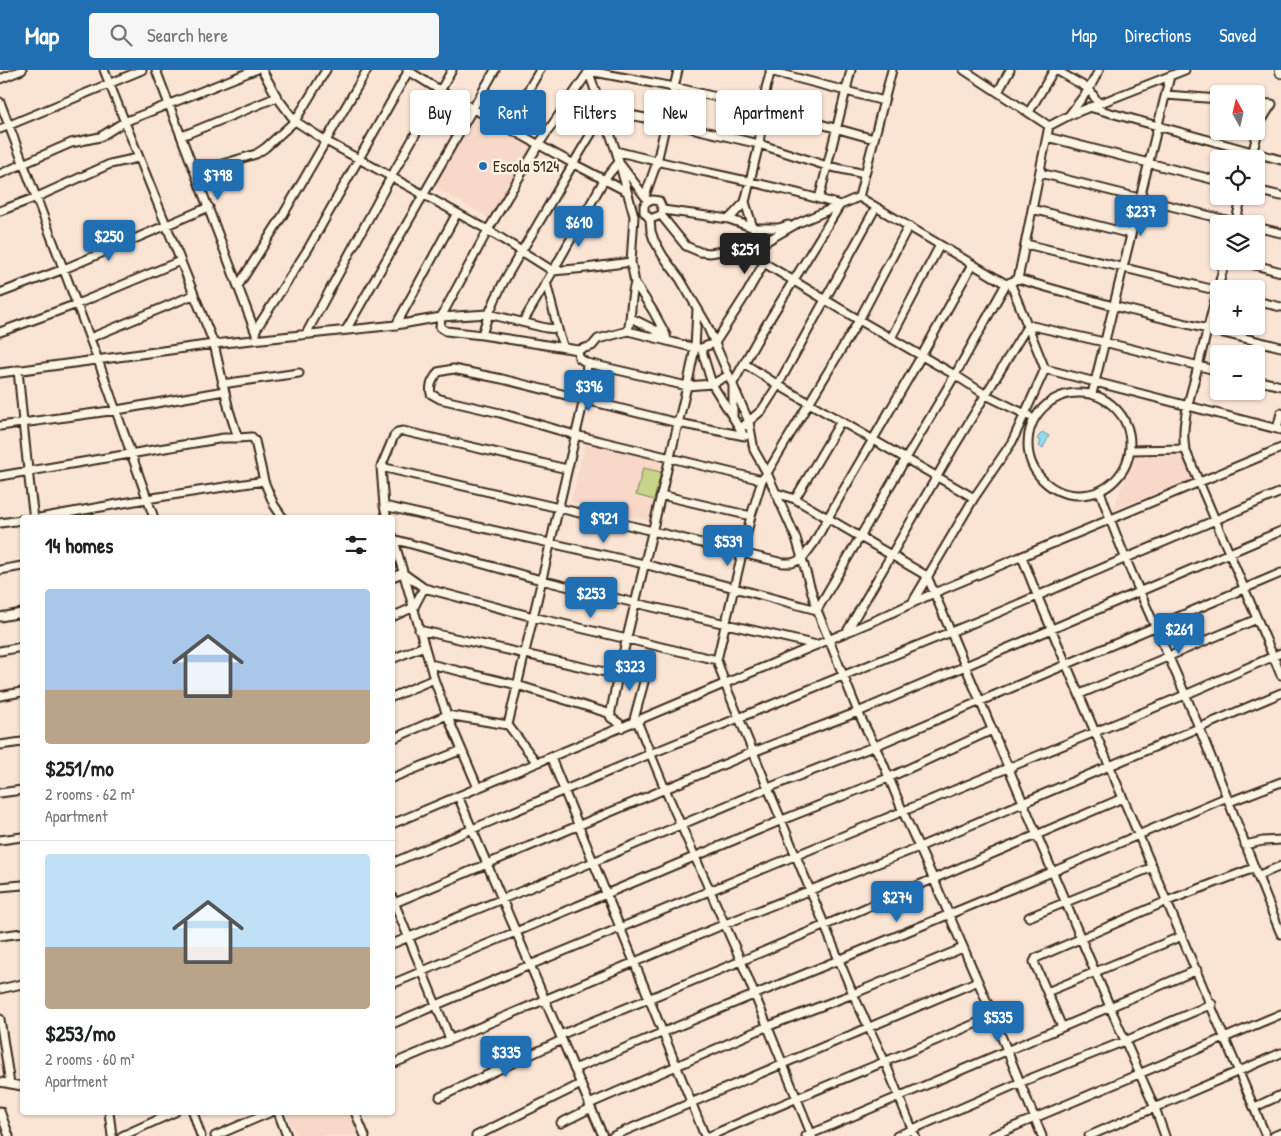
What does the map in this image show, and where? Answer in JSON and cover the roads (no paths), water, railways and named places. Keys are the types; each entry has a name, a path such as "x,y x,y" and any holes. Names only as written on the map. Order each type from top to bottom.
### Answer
{"street":[{"path":"0,79 22,70"},
{"path":"104,70 214,344 223,387 238,438"},
{"path":"0,129 142,70"},
{"path":"156,70 258,339"},
{"path":"0,174 71,143 100,137 124,122 255,70"},
{"path":"262,70 277,97 295,121 326,141 425,194 554,270 631,262"},
{"path":"196,172 256,154 265,148 295,121 326,70"},
{"path":"238,286 367,70"},
{"path":"255,331 308,249 409,70 441,90 452,70"},
{"path":"346,330 495,70"},
{"path":"528,90 540,70"},
{"path":"673,90 678,70"},
{"path":"819,199 851,70"},
{"path":"859,197 892,70"},
{"path":"998,92 1010,70"},
{"path":"1029,112 1055,70 1089,89 1099,104"},
{"path":"1070,115 1089,89 1099,70"},
{"path":"1049,126 1089,107 1183,70"},
{"path":"588,71 716,97"},
{"path":"588,71 595,90"},
{"path":"588,71 539,144 488,230 441,318 440,327 442,329 578,350 592,346 598,339 628,330 666,338 698,348 714,343 747,294 764,263 760,245 745,202"},
{"path":"766,90 771,71 884,101"},
{"path":"967,71 1049,126"},
{"path":"1092,394 1170,76"},
{"path":"1166,95 1210,98"},
{"path":"182,136 277,97"},
{"path":"0,102 117,410 153,515"},
{"path":"1265,103 1272,104 1265,115"},
{"path":"470,106 480,111"},
{"path":"1089,107 1232,150"},
{"path":"822,125 874,139"},
{"path":"1018,279 1049,126"},
{"path":"706,132 759,144 827,166 865,174"},
{"path":"306,334 415,135"},
{"path":"523,135 626,191"},
{"path":"482,335 488,314 572,163 590,135"},
{"path":"610,135 634,216 631,262 635,283 666,338"},
{"path":"662,135 644,212 650,220 651,231 659,248 680,278 706,323 749,422 754,450"},
{"path":"729,220 745,202 760,135"},
{"path":"1047,137 1210,179"},
{"path":"616,151 840,205"},
{"path":"0,211 110,164 138,158"},
{"path":"1265,158 1281,160"},
{"path":"523,322 604,180 619,162"},
{"path":"619,162 646,198 659,201 662,212 686,246 700,252 723,252 760,245 798,223 859,197"},
{"path":"1040,173 1210,216"},
{"path":"1265,192 1281,196"},
{"path":"859,197 972,265 1008,283 1045,369 1012,442 974,498 912,603"},
{"path":"733,417 733,383 760,335 840,205"},
{"path":"0,293 64,270 208,207"},
{"path":"740,429 762,410 778,385 876,208"},
{"path":"1032,209 1131,234"},
{"path":"650,220 662,212 729,220 754,228 779,228 798,223"},
{"path":"396,325 457,213"},
{"path":"908,226 859,320 762,480 751,516 717,660 738,717 826,925 853,994 885,1062 914,1133"},
{"path":"1265,229 1281,233"},
{"path":"1026,244 1210,289"},
{"path":"891,338 940,245"},
{"path":"0,332 77,304 180,260"},
{"path":"764,263 922,355 986,395 1034,418"},
{"path":"381,467 652,530 783,563 792,563 802,559 814,543 972,265"},
{"path":"1265,268 1281,272"},
{"path":"817,610 1008,283 1018,279 1113,306 1281,347"},
{"path":"546,282 564,348"},
{"path":"628,330 631,318 631,294 635,283"},
{"path":"90,338 193,295"},
{"path":"1265,303 1281,307"},
{"path":"621,728 619,723 611,718 618,675 687,386 698,348 697,308"},
{"path":"0,373 214,344 488,314 558,329"},
{"path":"631,318 666,338"},
{"path":"1210,319 1188,406 1183,434 1185,449 1281,675"},
{"path":"1028,326 1104,342 1210,369"},
{"path":"846,633 937,476 1028,326"},
{"path":"698,348 712,384 754,450 796,538 817,610 858,712 875,746 949,914 1042,1136"},
{"path":"578,350 580,358 587,363 687,386 712,384 729,374"},
{"path":"508,725 584,399 587,363"},
{"path":"745,364 974,498"},
{"path":"745,436 678,423 502,379 453,369 438,372 431,382 431,394 435,398 500,413 576,435 762,480"},
{"path":"1045,369 1279,430 1281,413"},
{"path":"18,370 27,472 34,515"},
{"path":"0,426 117,410 299,373"},
{"path":"1265,382 1281,386"},
{"path":"1078,392 1092,394 1106,400 1119,410 1127,424 1131,450 1124,470 1113,483 1100,491 1084,495 1068,494 1052,488 1040,478 1031,464 1027,449 1028,433 1034,418 1042,407 1059,397 1078,392"},
{"path":"795,498 841,421"},
{"path":"386,515 381,467 394,436 398,432 403,431 567,469"},
{"path":"0,476 224,438 252,437 255,441 264,480 274,505 281,515"},
{"path":"395,823 846,633 934,592 1110,521 1281,448"},
{"path":"1131,450 1185,449"},
{"path":"56,515 264,480"},
{"path":"1100,491 1125,558 1185,695 1281,934"},
{"path":"395,862 738,717 950,632 1281,492"},
{"path":"776,493 795,498 927,576 1080,938 1155,1108 1165,1136"},
{"path":"661,495 751,516"},
{"path":"273,515 274,505"},
{"path":"384,506 644,564 817,610"},
{"path":"0,523 20,520"},
{"path":"395,900 488,864 753,752 858,712 1281,531"},
{"path":"395,539 541,580 635,604 817,645"},
{"path":"395,545 434,679 478,788"},
{"path":"1022,557 1122,798 1226,1037 1266,1136"},
{"path":"0,570 20,566"},
{"path":"395,576 403,573"},
{"path":"403,573 424,588 533,617 717,660"},
{"path":"395,943 503,900 768,788 875,746 1281,573"},
{"path":"395,616 414,608 424,588"},
{"path":"0,617 20,614"},
{"path":"1080,694 1257,619"},
{"path":"419,630 618,675"},
{"path":"395,658 424,646"},
{"path":"0,651 20,648"},
{"path":"395,1023 530,965 1185,695 1281,653"},
{"path":"430,664 517,685 611,714"},
{"path":"648,666 635,722 696,856 810,1135 1197,970"},
{"path":"395,696 434,679"},
{"path":"0,696 20,692"},
{"path":"395,1063 724,924 919,848 1281,693"},
{"path":"395,738 447,715 508,725 538,764"},
{"path":"395,983 782,820 888,778 992,730"},
{"path":"0,745 20,742"},
{"path":"395,777 462,750"},
{"path":"551,758 705,1136"},
{"path":"574,1069 839,958 1052,872 1139,834 1281,782"},
{"path":"0,793 20,790"},
{"path":"458,796 603,1136"},
{"path":"440,1097 648,998 740,962 1122,798"},
{"path":"0,840 20,837"},
{"path":"1245,845 1263,840 1281,840"},
{"path":"1257,876 1281,866"},
{"path":"1029,917 1153,867"},
{"path":"1062,1027 1034,962 1036,958 1167,902 1254,868"},
{"path":"0,887 20,885"},
{"path":"395,906 450,1039"},
{"path":"0,936 20,933"},
{"path":"1047,992 1182,936"},
{"path":"561,1122 590,1106 766,1027 853,994 963,948"},
{"path":"612,1136 692,1104 978,981"},
{"path":"0,989 20,984"},
{"path":"898,1136 914,1133 1019,1083 1125,1042 1212,1004"},
{"path":"992,1136 1281,1014"},
{"path":"710,1136 796,1097 993,1016"},
{"path":"0,1019 10,1084"},
{"path":"1089,1136 1281,1053"},
{"path":"0,1082 20,1086"},
{"path":"476,1136 581,1084"},
{"path":"1255,1106 1281,1095"},
{"path":"0,1111 9,1136"},
{"path":"109,1115 112,1136"},
{"path":"122,1136 168,1115"},
{"path":"194,1115 201,1136"},
{"path":"215,1136 264,1115"},
{"path":"279,1115 287,1136"},
{"path":"356,1115 364,1136"},
{"path":"1274,1136 1281,1133"}],"water":[{"path":"1042,432 1049,436 1043,448 1039,446 1041,441 1037,439"}],"place":[{"name":"Escola 5124","path":"483,166"}]}
